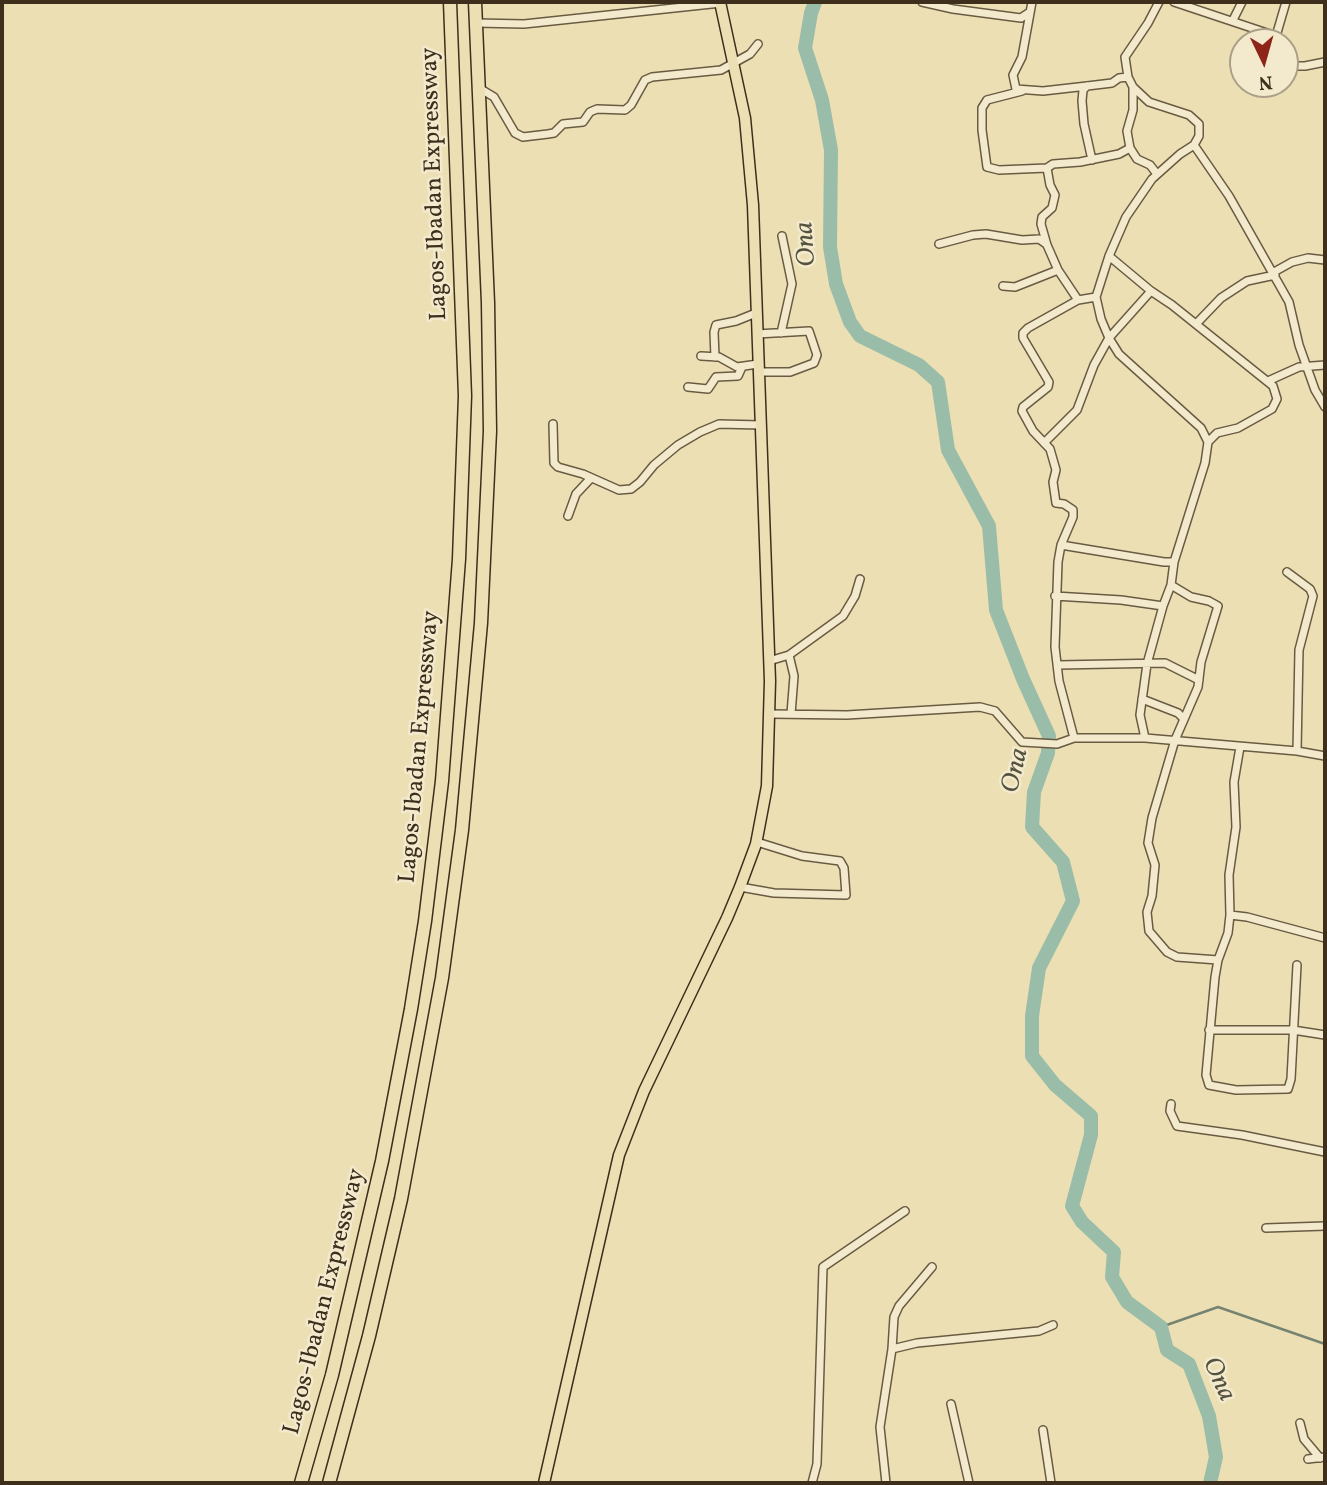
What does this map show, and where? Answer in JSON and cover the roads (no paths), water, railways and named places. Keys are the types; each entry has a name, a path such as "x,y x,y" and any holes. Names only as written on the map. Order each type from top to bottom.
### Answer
{"highway":[{"name":"Lagos-Ibadan Expressway","path":"301,1483 332,1375 390,1124 425,921 443,767 462,509 465,396 450,2"},
{"name":"Lagos-Ibadan Expressway","path":"329,1483 369,1336 401,1199 442,978 462,830 481,623 490,431 488,303 475,2"},
{"path":"544,1483 619,1156 644,1091 740,887 757,842 767,786 769,661 750,156 720,3"}],"street":[{"path":"922,2 1021,18 1030,12"},
{"path":"1022,90 1016,89 1013,75 1022,57 1032,2"},
{"path":"1159,2 1125,57 1128,77 1133,87 1149,102 1189,115 1199,124 1199,136 1195,145 1157,174 1126,217 1109,256 1096,297 1101,319 1119,354 1201,428 1209,442"},
{"path":"1174,2 1252,28"},
{"path":"1233,20 1242,2"},
{"path":"1280,28 1286,2"},
{"path":"476,23 524,24 720,3"},
{"path":"478,88 494,97 515,133 523,137 548,134 554,133 563,124 583,122 590,112 597,109 625,110 646,80 652,77 709,73 734,65 750,54 758,44"},
{"path":"1299,66 1325,62"},
{"path":"1128,77 1119,78 1112,83 1022,90 987,100 982,108 982,130 987,167 1009,170 1047,168 1053,164 1092,160 1119,154 1130,148"},
{"path":"1087,86 1083,90 1082,101 1092,160"},
{"path":"1133,87 1133,110 1127,131 1130,148 1138,159 1150,165 1157,174"},
{"path":"1195,145 1216,175 1289,302 1299,345 1315,390 1325,407"},
{"path":"1047,168 1049,185 1055,195 1052,208 1042,218 1041,224 1046,245 1058,270 1078,300"},
{"path":"939,244 986,234 1022,240 1039,239 1046,245"},
{"path":"781,333 792,284 782,236"},
{"path":"1109,256 1269,381 1277,399 1277,404 1272,409 1238,428 1217,433 1209,442 1196,498 1174,562 1171,585 1147,664 1140,715 1145,738"},
{"path":"1196,324 1222,298 1247,281 1274,274 1292,262 1308,258 1325,260"},
{"path":"1003,286 1015,287 1058,270"},
{"path":"1044,443 1077,410 1094,365 1109,338 1151,291"},
{"path":"1074,738 1059,681 1055,647 1055,596 1061,545 1073,517 1073,510 1064,504 1056,503 1053,482 1056,470 1050,449 1033,431 1022,411 1023,407 1048,387 1049,382 1023,338 1023,333 1078,300 1096,297"},
{"path":"715,357 716,325 757,313"},
{"path":"701,356 715,357 737,367 790,372 814,363 817,355 809,331 757,334"},
{"path":"1269,381 1308,365 1325,365"},
{"path":"688,387 708,389 716,377 738,376 742,367"},
{"path":"553,424 554,463 558,467 619,490 631,489 662,458 700,432 719,424 761,425"},
{"path":"568,516 576,494 591,478"},
{"path":"1061,545 1174,562"},
{"path":"1287,572 1310,589 1313,596 1299,650 1297,751"},
{"path":"769,661 789,655 843,616 855,596 860,579"},
{"path":"1171,585 1191,597 1218,606 1201,662 1199,680 1175,740 1158,795 1148,843 1155,865 1152,896 1147,912 1149,931 1167,952 1177,957 1218,960"},
{"path":"1055,596 1121,600 1163,606"},
{"path":"789,655 794,676 791,714"},
{"path":"1058,665 1165,663 1199,680"},
{"path":"1142,699 1178,713 1184,719"},
{"path":"770,713 847,715 980,707 995,710 1022,742 1057,744 1074,738 1145,738 1297,751 1325,756"},
{"path":"1240,747 1234,782 1236,827 1229,874 1230,915 1228,933 1218,960 1209,1030 1206,1075 1209,1085 1236,1090 1288,1089 1297,965"},
{"path":"740,887 774,893 846,895 844,868 840,861 802,856 757,842"},
{"path":"1230,915 1325,937"},
{"path":"1209,1030 1293,1030 1325,1035"},
{"path":"1171,1104 1170,1111 1177,1126 1242,1135 1325,1152"},
{"path":"812,1483 817,1464 823,1267 905,1211"},
{"path":"1266,1228 1325,1226"},
{"path":"886,1483 880,1427 894,1317 899,1306 932,1266"},
{"path":"892,1349 917,1343 1039,1331 1053,1325"},
{"path":"951,1404 969,1483"},
{"path":"1300,1423 1304,1439 1323,1457"},
{"path":"1043,1430 1051,1483"},
{"path":"1308,1459 1323,1457"}],"waterway":[{"name":"Ona","path":"815,2 805,48 822,100 831,150 830,247 836,284 850,322 860,336 919,365 938,382 948,450 989,526 996,610 1049,736 1048,753 1034,792 1032,827 1063,862 1073,901 1039,968 1032,1016 1032,1056 1055,1085 1091,1116 1091,1135 1072,1206 1082,1222 1114,1252 1112,1277 1127,1302 1161,1327 1167,1350 1189,1364 1209,1416 1216,1457 1210,1483"},
{"path":"1161,1327 1218,1307 1325,1344"}]}
